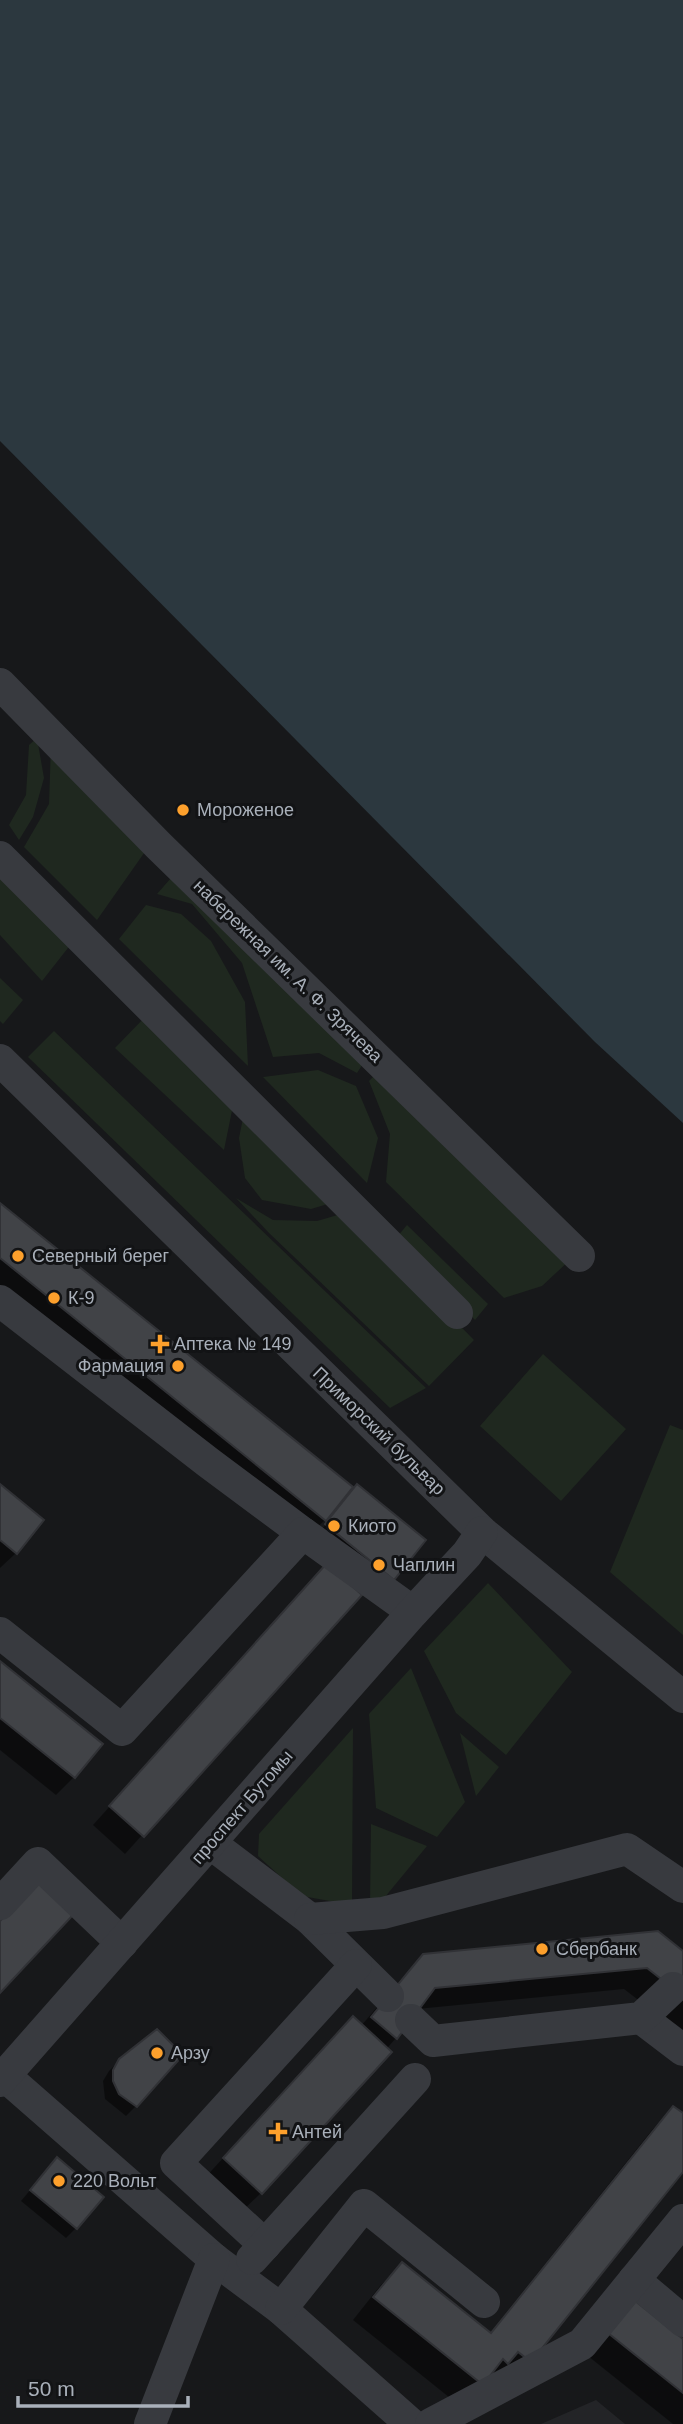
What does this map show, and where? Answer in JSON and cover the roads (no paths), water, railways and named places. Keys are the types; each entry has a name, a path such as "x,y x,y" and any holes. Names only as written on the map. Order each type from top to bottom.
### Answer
{"street":[{"name":"набережная им. А. Ф. Зрячева","path":"0,684 159,846 579,1256"},
{"path":"0,857 457,1313"},
{"name":"Приморский бульвар","path":"0,1060 482,1532 683,1697"},
{"path":"0,1301 209,1463 413,1612"},
{"name":"проспект Бутомы","path":"2,2078 467,1554 482,1532"},
{"path":"0,1633 122,1730 303,1533"},
{"path":"210,1843 310,1919 388,1996"},
{"path":"310,1919 383,1913 627,1849 683,1887"},
{"path":"0,1905 38,1863 122,1943"},
{"path":"144,2198 356,1965"},
{"path":"411,2020 433,2041 641,2018 673,1988"},
{"path":"641,2018 683,2050"},
{"path":"2,2078 226,2267 281,2309 411,2424"},
{"path":"150,2424 226,2267 265,2245 415,2079"},
{"path":"176,2163 265,2245"},
{"path":"281,2309 364,2205 484,2302"},
{"path":"430,2424 582,2344 683,2220"},
{"path":"634,2280 683,2321"}],"place":[{"name":"Мороженое","path":"183,810"},
{"name":"Северный берег","path":"18,1256"},
{"name":"К-9","path":"54,1298"},
{"name":"Аптека № 149","path":"160,1344"},
{"name":"Фармация","path":"178,1366"},
{"name":"Киото","path":"334,1526"},
{"name":"Чаплин","path":"379,1565"},
{"name":"Сбербанк","path":"542,1949"},
{"name":"Арзу","path":"157,2053"},
{"name":"Антей","path":"278,2132"},
{"name":"220 Вольт","path":"59,2181"}]}
